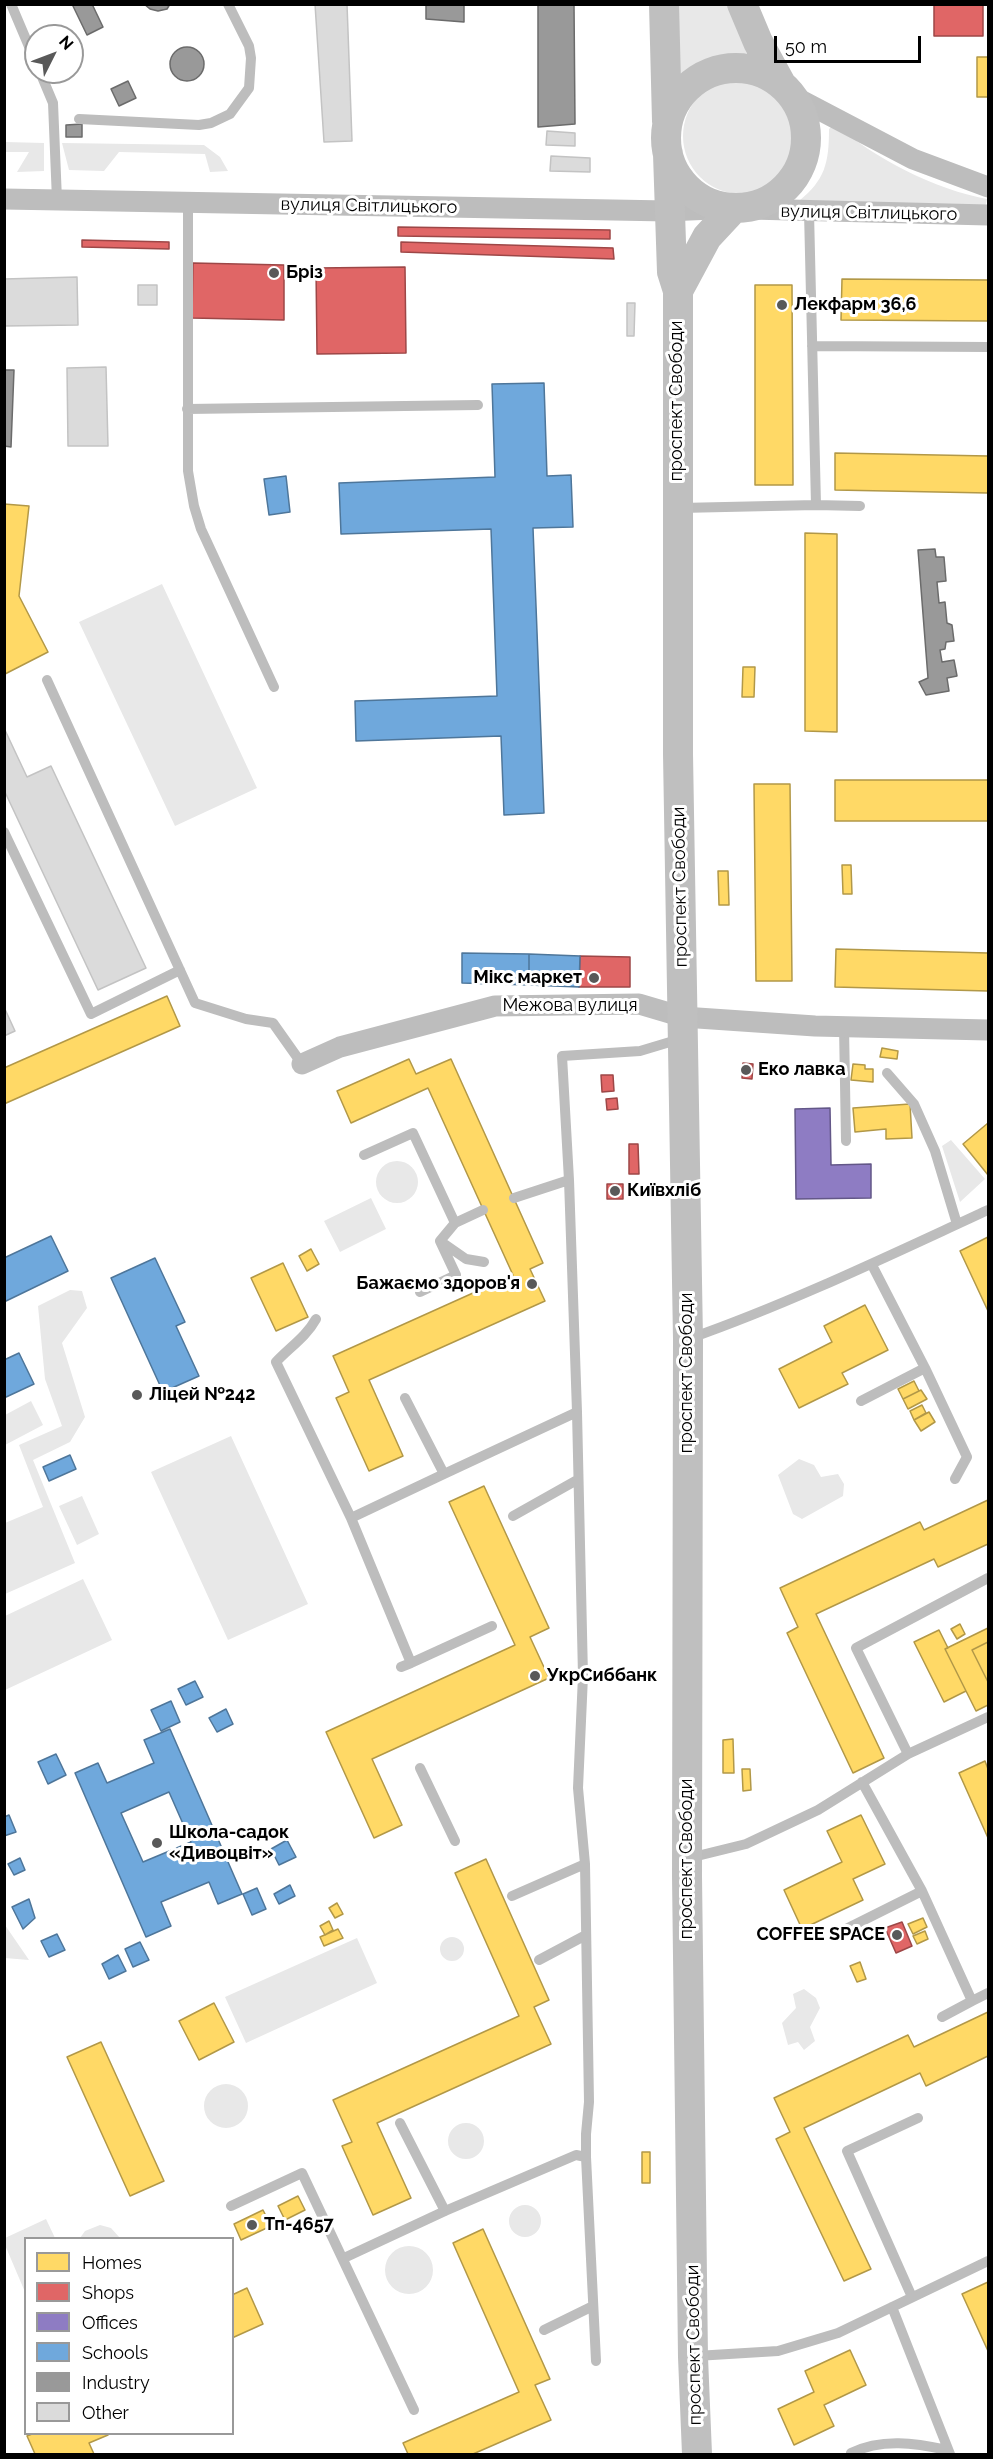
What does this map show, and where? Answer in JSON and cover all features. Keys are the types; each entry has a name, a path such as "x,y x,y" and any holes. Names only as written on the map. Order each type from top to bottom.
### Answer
{"street":[{"name":"проспект Свободи","path":"664,4 668,211 672,272 678,291 678,754 688,1339 687,1858 693,2356 697,2454"},
{"path":"742,4 758,42 786,90 799,107 805,128 802,163 786,188 775,196 742,209 708,202 686,188 672,166 667,140 678,99 699,79 712,72 741,68 769,76 786,90"},
{"name":"вулиця Світлицького","path":"786,90 913,159 988,187"},
{"name":"вулиця Світлицького","path":"4,199 668,211 742,209 988,215"},
{"name":"проспект Свободи","path":"678,291 707,237 742,209"},
{"name":"Межова вулиця","path":"302,1064 340,1047 495,1006 639,1004 683,1028 844,1026 988,1030"}],"lane":[{"path":"11,4 24,35"},
{"path":"79,119 199,125 211,123 230,114 249,88 251,58 249,46 228,4"},
{"path":"45,84 53,103 57,200"},
{"path":"188,202 188,471 198,518 274,687"},
{"path":"809,212 816,505"},
{"path":"812,346 988,346"},
{"path":"188,409 478,405"},
{"path":"677,508 860,506"},
{"path":"47,680 195,1004 246,1019 273,1023 302,1064"},
{"path":"4,832 91,1014 180,970"},
{"path":"844,1026 846,1141"},
{"path":"596,2361 585,2134 589,2102 585,1864 579,1788 583,1676 577,1412 562,1056 640,1051 683,1028"},
{"path":"887,1073 914,1104 935,1151 957,1224"},
{"path":"364,1155 413,1133 455,1224"},
{"path":"514,1198 569,1180"},
{"path":"440,1241 455,1224 483,1210"},
{"path":"688,1339 736,1322 872,1264 988,1210"},
{"path":"440,1241 466,1259 484,1262"},
{"path":"420,1292 456,1275 440,1241"},
{"path":"872,1264 967,1457 955,1479"},
{"path":"316,1319 307,1334 291,1346 276,1362 351,1518 406,1665 492,1626"},
{"path":"861,1401 925,1368"},
{"path":"405,1398 444,1474"},
{"path":"351,1518 577,1412"},
{"path":"513,1516 577,1480"},
{"path":"908,1754 856,1648 988,1578"},
{"path":"687,1858 746,1844 818,1810 908,1754 988,1717"},
{"path":"420,1768 455,1841"},
{"path":"862,1782 922,1891 972,2001"},
{"path":"512,1896 585,1864"},
{"path":"836,1934 922,1891"},
{"path":"539,1960 586,1935"},
{"path":"942,2017 988,1993"},
{"path":"912,2298 847,2151 918,2118"},
{"path":"400,2123 446,2211"},
{"path":"344,2258 576,2155 586,2157"},
{"path":"231,2206 302,2173 414,2410"},
{"path":"693,2356 778,2351 838,2333 988,2261"},
{"path":"544,2330 593,2306"},
{"path":"892,2307 948,2452"},
{"path":"851,2453 866,2446 911,2443 948,2452"}],"shaded area":[{"path":"675,5 730,5 759,55 736,54 715,57 686,72 677,80"},
{"path":"741,78 763,82 782,95 795,114 799,136 795,158 782,177 763,190 741,194 719,190 700,177 687,158 683,136 687,114 700,95 719,82"},
{"path":"835,123 867,148 906,171 947,188 987,199 985,208 799,201 815,186 824,170 829,129"},
{"path":"5,142 44,143 44,171 17,172 29,152 5,152"},
{"path":"62,143 204,145 220,157 228,171 210,172 205,154 119,152 104,171 69,170"},
{"path":"162,584 257,788 175,826 79,622"},
{"path":"951,1140 985,1179 960,1202 942,1146"},
{"path":"397,1161 405,1162 412,1167 417,1174 417,1190 412,1197 405,1202 397,1203 389,1202 382,1197 377,1190 376,1182 377,1174 382,1167 389,1162"},
{"path":"371,1198 386,1229 340,1252 324,1221"},
{"path":"70,1290 82,1291 87,1308 62,1343 85,1417 70,1442 33,1460 75,1563 5,1594 5,1523 43,1507 19,1445 62,1426 45,1379 38,1306"},
{"path":"31,1401 43,1425 5,1445 5,1415"},
{"path":"231,1436 308,1604 228,1640 151,1472"},
{"path":"799,1459 814,1465 821,1477 838,1474 844,1484 843,1496 802,1519 793,1514 778,1475"},
{"path":"82,1496 99,1534 77,1545 59,1506"},
{"path":"83,1579 112,1640 5,1690 5,1616"},
{"path":"5,1925 29,1960 5,1958"},
{"path":"452,1937 461,1940 464,1949 461,1958 452,1961 443,1958 440,1949 443,1940"},
{"path":"357,1938 377,1983 246,2043 225,1997"},
{"path":"804,1989 816,1998 820,2008 810,2027 815,2041 804,2050 798,2042 788,2045 782,2023 796,2008 793,1994"},
{"path":"226,2084 235,2085 242,2090 247,2097 247,2115 242,2122 235,2127 226,2128 217,2127 210,2122 205,2115 204,2106 205,2097 210,2090 217,2085"},
{"path":"466,2123 479,2128 484,2141 479,2154 466,2159 453,2154 448,2141 453,2128"},
{"path":"525,2205 536,2210 541,2221 536,2232 525,2237 514,2232 509,2221 514,2210"},
{"path":"46,2219 55,2237 24,2237 24,2290 5,2245 5,2238"},
{"path":"100,2225 111,2228 119,2237 81,2237 85,2231"},
{"path":"404,2246 414,2246 426,2253 433,2265 433,2275 426,2287 414,2294 404,2294 389,2283 385,2275 385,2265 396,2250"}],"building: Homes":[{"path":"977,57 988,57 988,97 977,97"},
{"path":"842,279 988,280 988,321 841,320"},
{"path":"755,285 792,285 793,485 755,485"},
{"path":"835,453 988,456 988,493 835,490"},
{"path":"4,504 29,506 19,596 48,652 5,674"},
{"path":"805,533 837,534 837,732 805,731"},
{"path":"743,667 755,667 754,697 742,697"},
{"path":"835,780 988,780 988,821 835,821"},
{"path":"754,784 790,784 792,981 756,981"},
{"path":"842,865 851,865 852,894 843,894"},
{"path":"718,871 728,871 729,905 719,905"},
{"path":"836,949 988,953 988,991 835,987"},
{"path":"167,996 180,1026 4,1104 4,1068"},
{"path":"882,1048 898,1051 897,1059 880,1057"},
{"path":"409,1059 416,1074 451,1059 543,1263 530,1269 545,1301 369,1380 403,1456 369,1471 336,1398 349,1392 333,1356 513,1275 428,1088 351,1123 337,1091"},
{"path":"853,1064 865,1065 865,1069 873,1069 873,1082 851,1080"},
{"path":"910,1104 912,1138 886,1139 886,1129 855,1132 853,1108"},
{"path":"988,1123 988,1175 963,1144"},
{"path":"988,1237 988,1311 960,1251"},
{"path":"311,1249 319,1264 307,1271 299,1256"},
{"path":"283,1263 308,1317 276,1331 251,1278"},
{"path":"865,1305 888,1350 842,1373 848,1384 799,1408 779,1369 832,1342 824,1326"},
{"path":"914,1381 919,1391 903,1399 898,1389"},
{"path":"921,1390 927,1399 908,1409 903,1399"},
{"path":"922,1405 926,1413 914,1420 910,1411"},
{"path":"929,1412 935,1422 921,1431 914,1420"},
{"path":"484,1486 549,1628 530,1637 549,1678 372,1759 402,1825 374,1838 326,1732 515,1645 449,1502"},
{"path":"988,1500 988,1544 938,1567 934,1559 816,1614 884,1758 853,1773 787,1633 798,1627 780,1588 920,1522 924,1530"},
{"path":"960,1624 965,1634 957,1639 951,1629"},
{"path":"988,1628 988,1642 972,1650 988,1682 988,1705 976,1711 945,1649"},
{"path":"939,1630 948,1648 945,1649 966,1691 944,1702 914,1642"},
{"path":"988,1642 988,1682 972,1650"},
{"path":"733,1739 734,1773 723,1773 723,1740"},
{"path":"985,1761 988,1769 988,1838 959,1773"},
{"path":"742,1769 750,1769 751,1790 743,1791"},
{"path":"861,1815 885,1864 853,1879 863,1900 802,1929 784,1890 842,1862 827,1831"},
{"path":"486,1859 549,2000 534,2007 551,2044 377,2123 411,2198 373,2215 342,2146 352,2142 333,2100 519,2016 455,1873"},
{"path":"337,1903 343,1914 335,1918 329,1908"},
{"path":"923,1918 927,1927 913,1934 908,1924"},
{"path":"329,1921 333,1930 325,1935 320,1926"},
{"path":"338,1929 343,1938 324,1946 320,1937"},
{"path":"925,1931 928,1939 917,1944 913,1936"},
{"path":"860,1962 866,1979 857,1982 850,1966"},
{"path":"214,2003 234,2042 199,2060 179,2021"},
{"path":"988,2012 988,2056 926,2086 920,2073 804,2128 871,2269 844,2281 776,2139 790,2132 774,2098 908,2035 914,2047"},
{"path":"101,2042 164,2181 130,2196 67,2057"},
{"path":"642,2152 650,2152 650,2183 642,2183"},
{"path":"298,2196 305,2210 285,2220 278,2206"},
{"name":"Тп-4657","path":"263,2210 271,2226 241,2240 234,2224"},
{"path":"483,2229 550,2379 535,2385 551,2420 473,2454 408,2454 403,2443 519,2392 453,2243"},
{"path":"988,2282 988,2351 962,2294"},
{"path":"247,2288 263,2324 234,2337 234,2294"},
{"path":"850,2350 866,2385 824,2405 834,2426 794,2445 778,2409 814,2392 805,2371"},
{"path":"108,2435 89,2443 94,2454 35,2454 27,2436"}],"building: Shops":[{"path":"934,4 983,4 983,36 934,36"},
{"path":"398,227 610,230 610,239 398,236"},
{"path":"82,240 169,242 169,249 82,247"},
{"path":"401,242 613,248 614,259 401,252"},
{"path":"193,263 284,265 284,320 192,318"},
{"path":"405,267 406,353 317,354 316,268"},
{"path":"580,956 630,957 630,987 579,987"},
{"path":"743,1063 753,1064 752,1079 742,1078"},
{"path":"601,1075 613,1075 614,1091 602,1092"},
{"path":"617,1098 618,1109 607,1110 606,1099"},
{"path":"629,1144 638,1144 639,1174 629,1174"},
{"path":"607,1184 623,1184 623,1199 607,1199"},
{"path":"902,1922 912,1946 896,1953 885,1928"}],"building: Offices":[{"path":"830,1108 831,1165 871,1164 871,1198 796,1199 795,1109"}],"building: Schools":[{"path":"544,383 547,476 571,475 573,527 533,528 544,813 504,815 501,736 356,741 355,701 497,696 491,529 341,534 339,483 495,477 492,384"},
{"path":"286,476 290,512 269,515 264,479"},
{"path":"462,953 529,954 529,985 462,983"},
{"path":"529,954 580,956 579,987 529,985"},
{"path":"51,1236 68,1271 4,1302 4,1258"},
{"path":"155,1258 185,1322 176,1326 199,1376 163,1392 111,1278"},
{"path":"19,1353 34,1384 4,1398 4,1360"},
{"path":"70,1455 76,1469 49,1481 43,1467"},
{"path":"195,1681 203,1697 186,1705 178,1689"},
{"path":"171,1701 180,1722 161,1731 151,1710"},
{"path":"226,1709 233,1724 217,1732 209,1718"},
{"path":"170,1729 242,1894 218,1904 209,1882 161,1902 171,1926 146,1937 75,1773 98,1763 107,1783 154,1763 144,1740","holes":["169,1792 191,1842 143,1862 121,1813"]},
{"path":"56,1754 66,1775 48,1784 38,1762"},
{"path":"9,1815 16,1832 4,1836 4,1817"},
{"path":"287,1840 296,1857 279,1865 271,1849"},
{"path":"20,1858 25,1870 14,1875 8,1864"},
{"path":"290,1885 295,1896 279,1904 274,1894"},
{"path":"257,1888 266,1909 252,1915 243,1894"},
{"path":"29,1899 35,1918 23,1929 12,1907"},
{"path":"57,1934 65,1950 49,1957 41,1941"},
{"path":"140,1942 149,1960 133,1967 125,1949"},
{"path":"118,1955 126,1971 109,1979 102,1964"}],"building: Industry":[{"path":"72,4 92,4 103,27 87,35 84,24 82,24"},
{"path":"144,4 170,4 167,9 158,11"},
{"path":"426,4 464,4 464,22 426,19"},
{"path":"538,4 574,4 575,124 538,127"},
{"path":"187,47 199,52 204,64 199,76 187,81 175,76 170,64 175,52"},
{"path":"128,81 136,98 119,106 111,89"},
{"path":"82,124 82,137 66,137 66,125"},
{"path":"4,370 14,370 11,447 4,446"},
{"path":"935,549 936,557 944,557 946,581 937,582 939,603 945,602 947,623 952,625 954,641 946,642 945,649 940,650 942,662 954,660 957,676 947,678 949,691 926,695 919,682 928,678 918,550"}],"building: Other":[{"path":"315,4 347,4 352,141 324,142"},
{"path":"547,131 575,133 575,146 546,145"},
{"path":"551,156 590,158 590,172 550,171"},
{"path":"77,277 78,325 4,326 4,279"},
{"path":"138,285 157,285 157,305 138,305"},
{"path":"627,303 635,303 634,336 627,336"},
{"path":"106,367 108,446 68,446 67,368"},
{"path":"4,728 27,777 51,766 146,968 98,990 4,790"},
{"path":"4,1007 15,1031 4,1036"}],"place":[{"name":"Бріз","path":"274,273"},
{"name":"Лекфарм 36,6","path":"782,305"},
{"name":"Мікс маркет","path":"594,978"},
{"name":"Еко лавка","path":"746,1070"},
{"name":"Київхліб","path":"615,1191"},
{"name":"Бажаємо здоров'я","path":"532,1284"},
{"name":"Ліцей №242","path":"137,1395"},
{"name":"УкрСиббанк","path":"535,1676"},
{"name":"Школа-садок «Дивоцвіт»","path":"157,1843"},
{"name":"COFFEE SPACE","path":"897,1935"},
{"name":"Тп-4657","path":"252,2225"}]}
